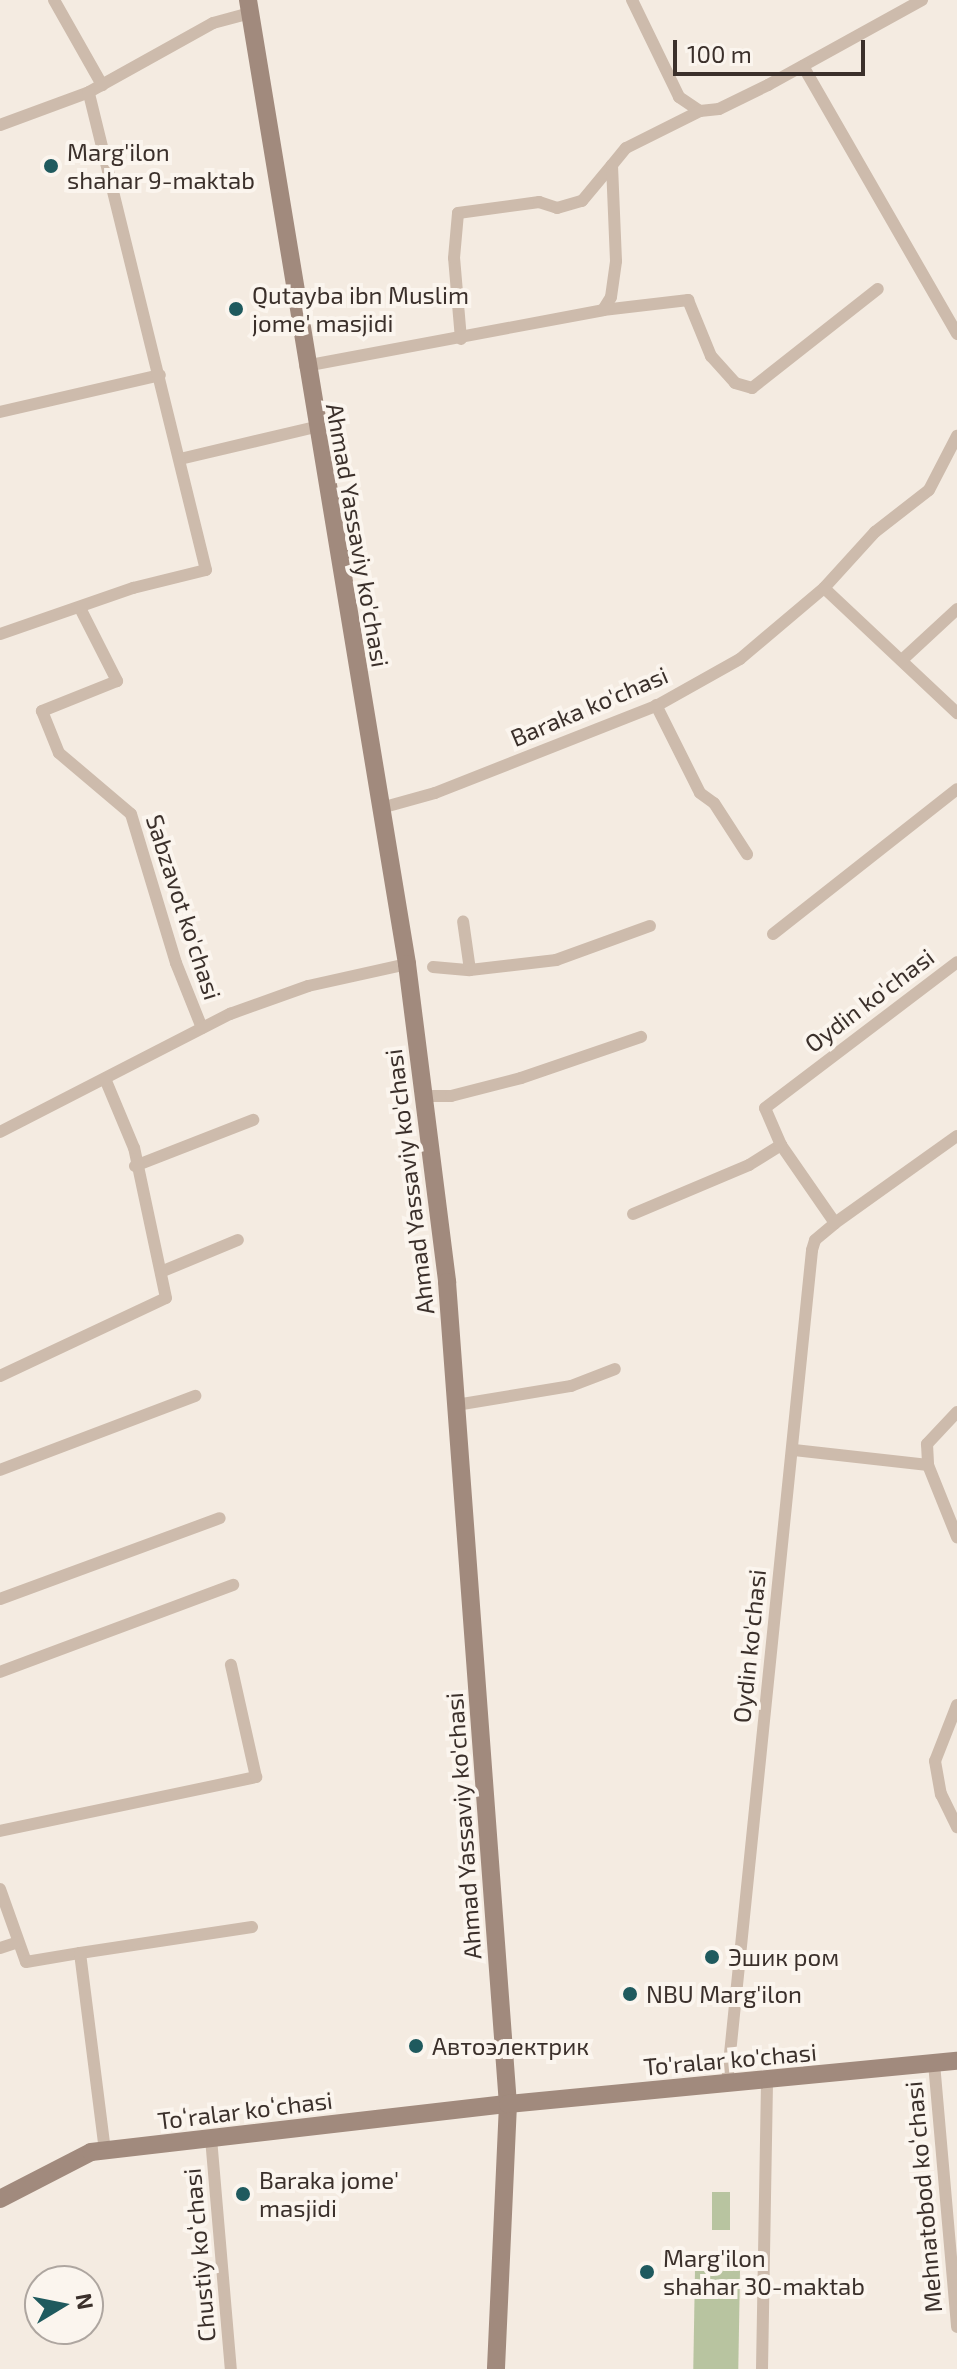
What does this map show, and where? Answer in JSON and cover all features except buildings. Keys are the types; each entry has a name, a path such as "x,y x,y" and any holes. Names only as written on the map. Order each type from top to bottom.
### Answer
{"main road":[{"name":"Ahmad Yassaviy ko'chasi","path":"249,6 315,427 407,964 424,1096 456,1405 508,2104 496,2369"},
{"name":"To'ralar ko'chasi","path":"508,2104 957,2061"},
{"name":"Toʻralar koʻchasi","path":"0,2199 91,2152 508,2104"}],"street":[{"path":"54,0 102,85"},
{"path":"632,0 679,97 700,111"},
{"path":"461,339 454,258 458,213 539,202 557,208 582,201 626,148 700,111 719,109 922,0"},
{"path":"0,125 89,92 249,6"},
{"path":"803,66 957,334"},
{"path":"0,634 133,588 206,570 89,92"},
{"path":"603,310 611,297 616,261 612,165"},
{"path":"305,366 603,310 688,300 711,356 735,383 752,388 878,289"},
{"path":"0,412 160,375"},
{"path":"180,459 315,427"},
{"name":"Baraka ko'chasi","path":"381,808 435,793 656,705 740,659 824,588 875,532 929,490 957,436"},
{"path":"824,588 957,713"},
{"name":"Sabzavot ko'chasi","path":"80,608 117,681 42,711 59,753 131,814 176,963 202,1028"},
{"path":"902,660 957,609"},
{"path":"656,705 700,793 714,803 747,854"},
{"path":"773,934 957,789"},
{"path":"463,921 470,970"},
{"path":"433,967 470,970 556,960 650,926"},
{"name":"Oydin ko'chasi","path":"835,1223 781,1145 765,1116 768,1103 957,962"},
{"path":"0,1132 106,1081 202,1028 308,986 407,964"},
{"path":"424,1096 451,1096 521,1078 641,1037"},
{"path":"0,1376 166,1298 163,1271 135,1166 134,1148 106,1081"},
{"path":"135,1166 253,1120"},
{"name":"Oydin ko'chasi","path":"727,2083 812,1250 815,1240 835,1223 957,1136"},
{"path":"633,1214 749,1165 781,1145"},
{"path":"163,1271 238,1240"},
{"path":"456,1405 571,1386 615,1369"},
{"path":"0,1470 195,1396"},
{"path":"957,1412 932,1434 927,1444 928,1465 957,1537"},
{"path":"794,1450 928,1465"},
{"path":"0,1599 220,1518"},
{"path":"0,1672 233,1585"},
{"path":"0,1831 256,1777 231,1665"},
{"path":"957,1705 935,1761 941,1794 957,1827"},
{"path":"0,1889 26,1962 252,1927"},
{"path":"0,1948 18,1942"},
{"path":"80,1953 105,2150"},
{"name":"Mehnatobod koʻchasi","path":"934,2063 957,2327"},
{"path":"762,2369 767,2079"},
{"name":"Chustiy koʻchasi","path":"211,2138 231,2369"}],"green space":[{"path":"712,2192 730,2192 730,2230 712,2230"},
{"path":"695,2270 740,2271 738,2369 693,2369"}],"place":[{"name":"Marg'ilon shahar 9-maktab","path":"51,166"},
{"name":"Qutayba ibn Muslim jome' masjidi","path":"236,309"},
{"name":"Эшик ром","path":"712,1957"},
{"name":"NBU Marg'ilon","path":"630,1994"},
{"name":"Автоэлектрик","path":"416,2046"},
{"name":"Baraka jome' masjidi","path":"243,2194"},
{"name":"Marg'ilon shahar 30-maktab","path":"647,2272"}]}
